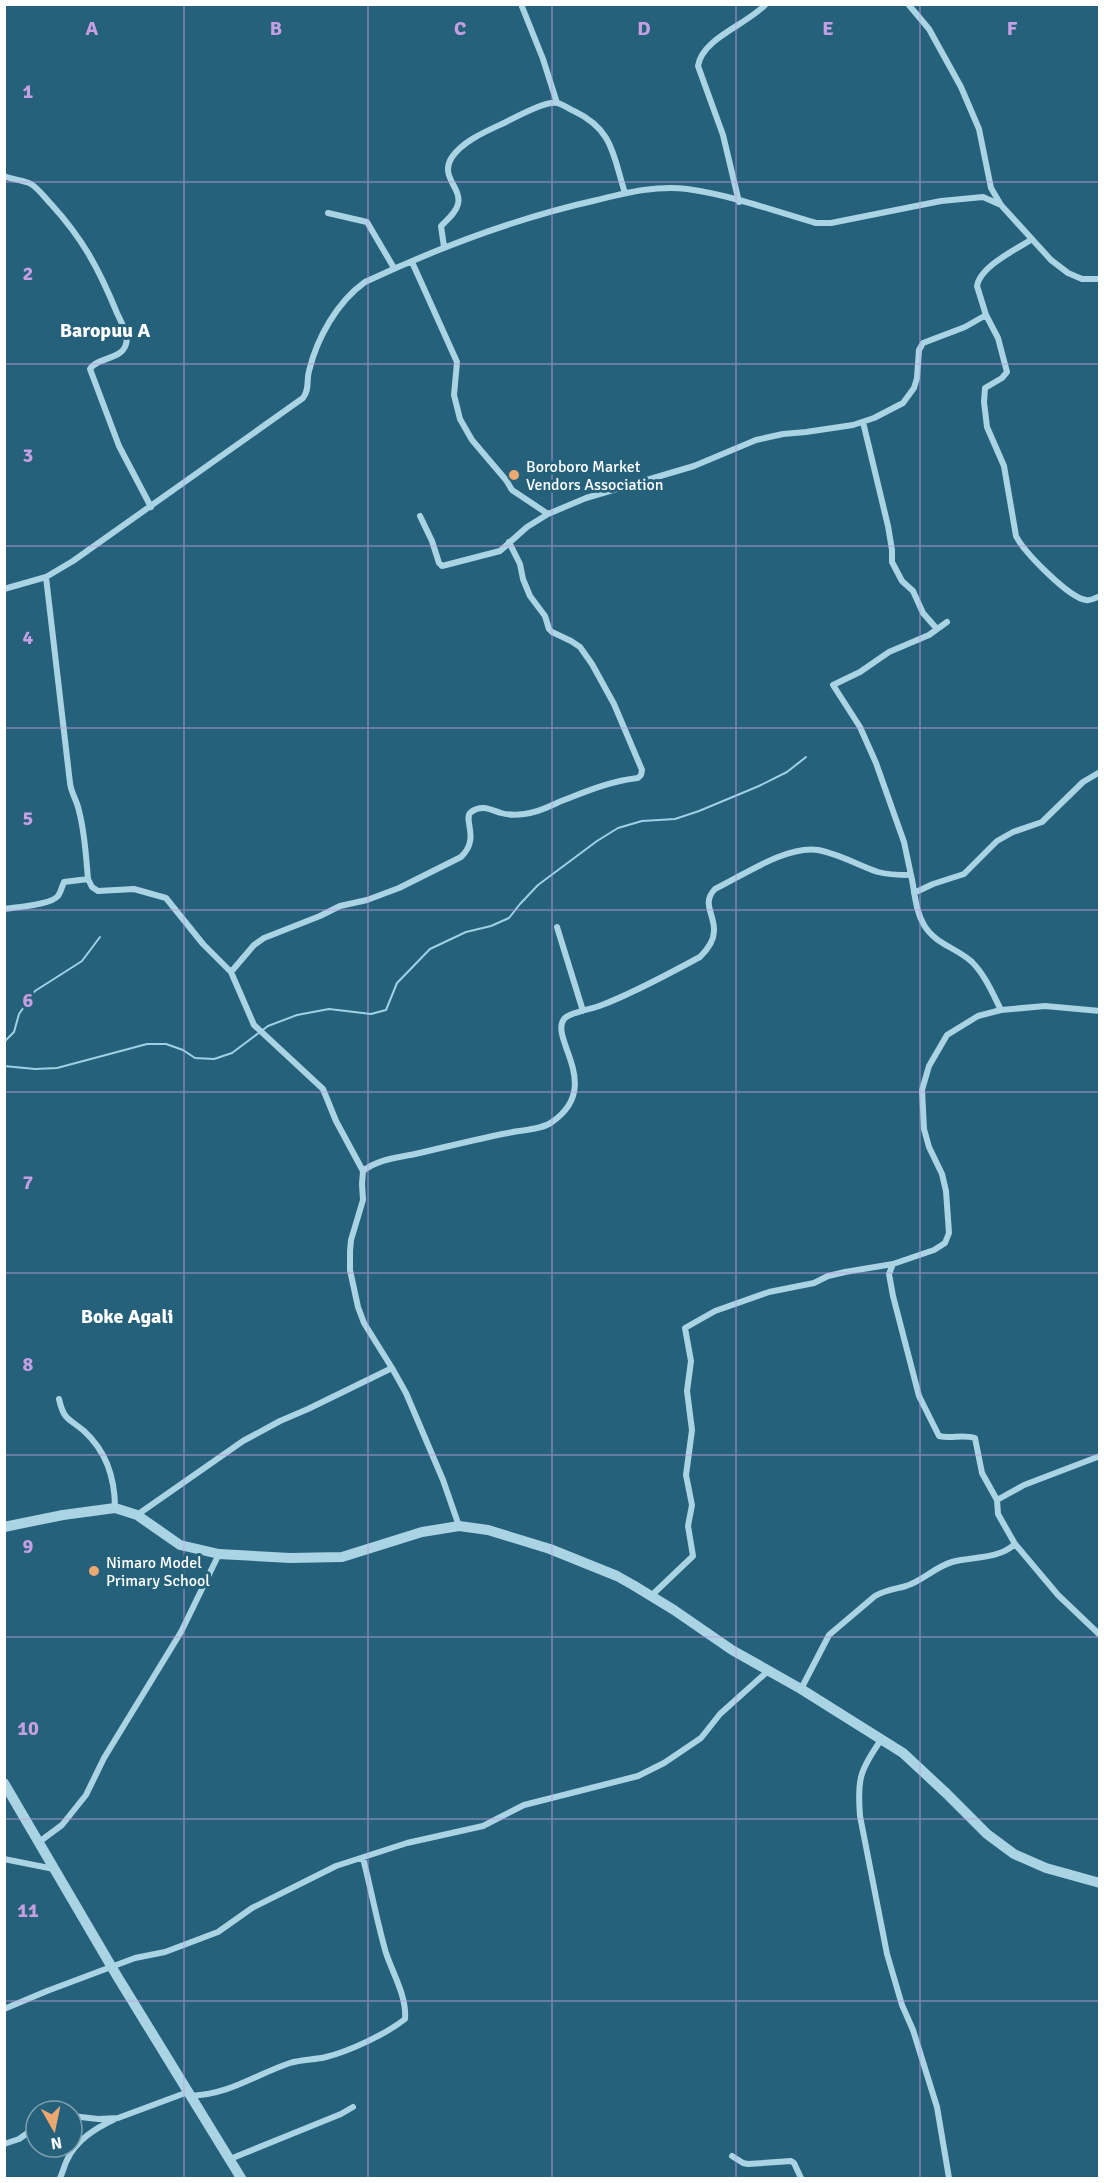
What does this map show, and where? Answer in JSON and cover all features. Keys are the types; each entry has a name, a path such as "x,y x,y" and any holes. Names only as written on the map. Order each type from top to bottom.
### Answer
{"street":[{"path":"521,4 543,59 557,103"},
{"path":"739,202 723,135 698,66 699,57 708,46 741,25 766,4"},
{"path":"908,4 928,29 960,87 979,129 991,188 1001,205 1051,260 1068,273 1082,279 1100,279"},
{"path":"444,247 441,226 457,207 459,201 448,176 448,167 452,158 459,149 482,133 526,112 557,103 581,115 603,131 614,152 625,193"},
{"path":"4,176 31,184 40,192 81,239 103,278 125,331 127,344 114,356 93,363 90,369 119,446 151,507"},
{"path":"4,589 45,577 73,561 303,398 308,388 309,371 319,342 333,316 353,290 394,268 444,247 542,213 625,193 657,189 687,189 816,223 863,218 941,201 976,197 988,198 1001,205"},
{"path":"328,213 367,222 394,268"},
{"path":"1032,239 988,267 978,281 977,286 986,315 998,338 1007,372 1002,378 985,388 985,416 990,436 1004,466 1017,536 1022,546 1067,591 1084,600 1100,596"},
{"path":"412,262 457,362 454,395 460,419 472,440 512,490 548,514"},
{"path":"420,516 440,565 494,554 504,549 527,527 548,514 615,489 694,466 756,440 863,422 903,403 914,388 919,350 923,343 965,327 986,315"},
{"path":"863,422 888,526 892,562 902,580 913,591 923,613 938,629"},
{"path":"231,972 254,945 264,938 340,906 367,900 399,888 461,857 469,849 471,840 467,817 475,810 491,807 502,813 526,814 604,784 638,778 641,775 642,770 622,722 595,669 580,647 549,629 545,616 530,596 520,564 509,542"},
{"path":"45,577 71,793 77,801 80,813 88,879 92,887 99,891 134,889 166,898 203,944 231,972 254,1025 322,1089 363,1171 363,1200 351,1240 350,1270 364,1323 406,1393 443,1480 459,1526"},
{"path":"947,622 929,635 889,652 860,672 833,685 860,727 876,763 904,842 919,914 931,934 972,961 1001,1010"},
{"path":"915,893 933,884 964,874 997,841 1013,832 1042,822 1083,782 1100,772"},
{"path":"363,1171 384,1160 551,1123 572,1101 575,1089 570,1053 561,1030 562,1021 568,1016 631,993 700,957 708,949 714,931 708,907 711,893 772,860 807,850 818,850 859,863 879,873 911,875"},
{"path":"4,909 56,899 64,882 88,879"},
{"path":"557,927 583,1011"},
{"path":"651,1596 693,1556 688,1526 692,1505 686,1475 692,1430 687,1391 692,1361 686,1328 715,1311 769,1292 814,1283 828,1276 845,1272 893,1264 934,1250 945,1243 949,1233 946,1191 942,1174 929,1147 924,1129 922,1090 929,1066 947,1035 978,1016 1001,1010 1045,1006 1100,1011"},
{"path":"893,1264 889,1274 892,1296 919,1396 939,1436 947,1438 961,1435 975,1438 982,1473 997,1500 998,1514 1015,1544 1058,1595 1100,1635"},
{"path":"137,1515 243,1441 392,1368"},
{"path":"59,1399 62,1413 89,1436 103,1453 115,1493 115,1508"},
{"path":"997,1500 1024,1485 1100,1456"},
{"path":"4,1527 63,1515 115,1508 137,1515 180,1545 219,1554 290,1558 342,1557 422,1532 459,1526 488,1530 550,1549 617,1576 732,1650 801,1689 903,1754 946,1792 987,1834 1014,1854 1046,1868 1100,1883"},
{"path":"801,1689 829,1635 875,1596 907,1586 953,1562 992,1556 1015,1544"},
{"path":"39,1842 62,1825 86,1796 104,1758 181,1632 219,1554"},
{"path":"4,2009 112,1966 135,1958 165,1952 218,1932 252,1908 336,1866 407,1843 483,1826 524,1805 638,1776 664,1763 701,1738 720,1714 768,1671"},
{"path":"881,1740 861,1773 858,1796 860,1816 887,1954 937,2108 949,2178"},
{"path":"4,1783 241,2178"},
{"path":"60,2178 65,2162 74,2148 101,2126 118,2118 189,2094 229,2090 287,2064 326,2057 372,2038 405,2019 402,1997 386,1950 363,1858"},
{"path":"4,1859 54,1869"},
{"path":"230,2159 353,2107"},
{"path":"84,2117 118,2118"},
{"path":"4,2144 24,2135"},
{"path":"732,2156 748,2164 791,2161 801,2178"}],"waterway":[{"path":"4,1066 35,1069 57,1068 147,1044 166,1044 183,1050 195,1058 214,1059 232,1053 268,1026 297,1015 329,1009 371,1014 386,1010 397,983 430,949 466,932 491,926 509,918 538,885 618,828 642,821 675,819 699,811 787,772 806,757"},
{"path":"4,1042 14,1032 19,1014 35,991 82,961 100,937"}],"place":[{"name":"Boroboro Market Vendors Association","path":"514,475"},
{"name":"Nimaro Model Primary School","path":"94,1571"}],"district":[{"name":"Baropuu A","path":"105,330"},
{"name":"Boke Agali","path":"127,1316"}]}
